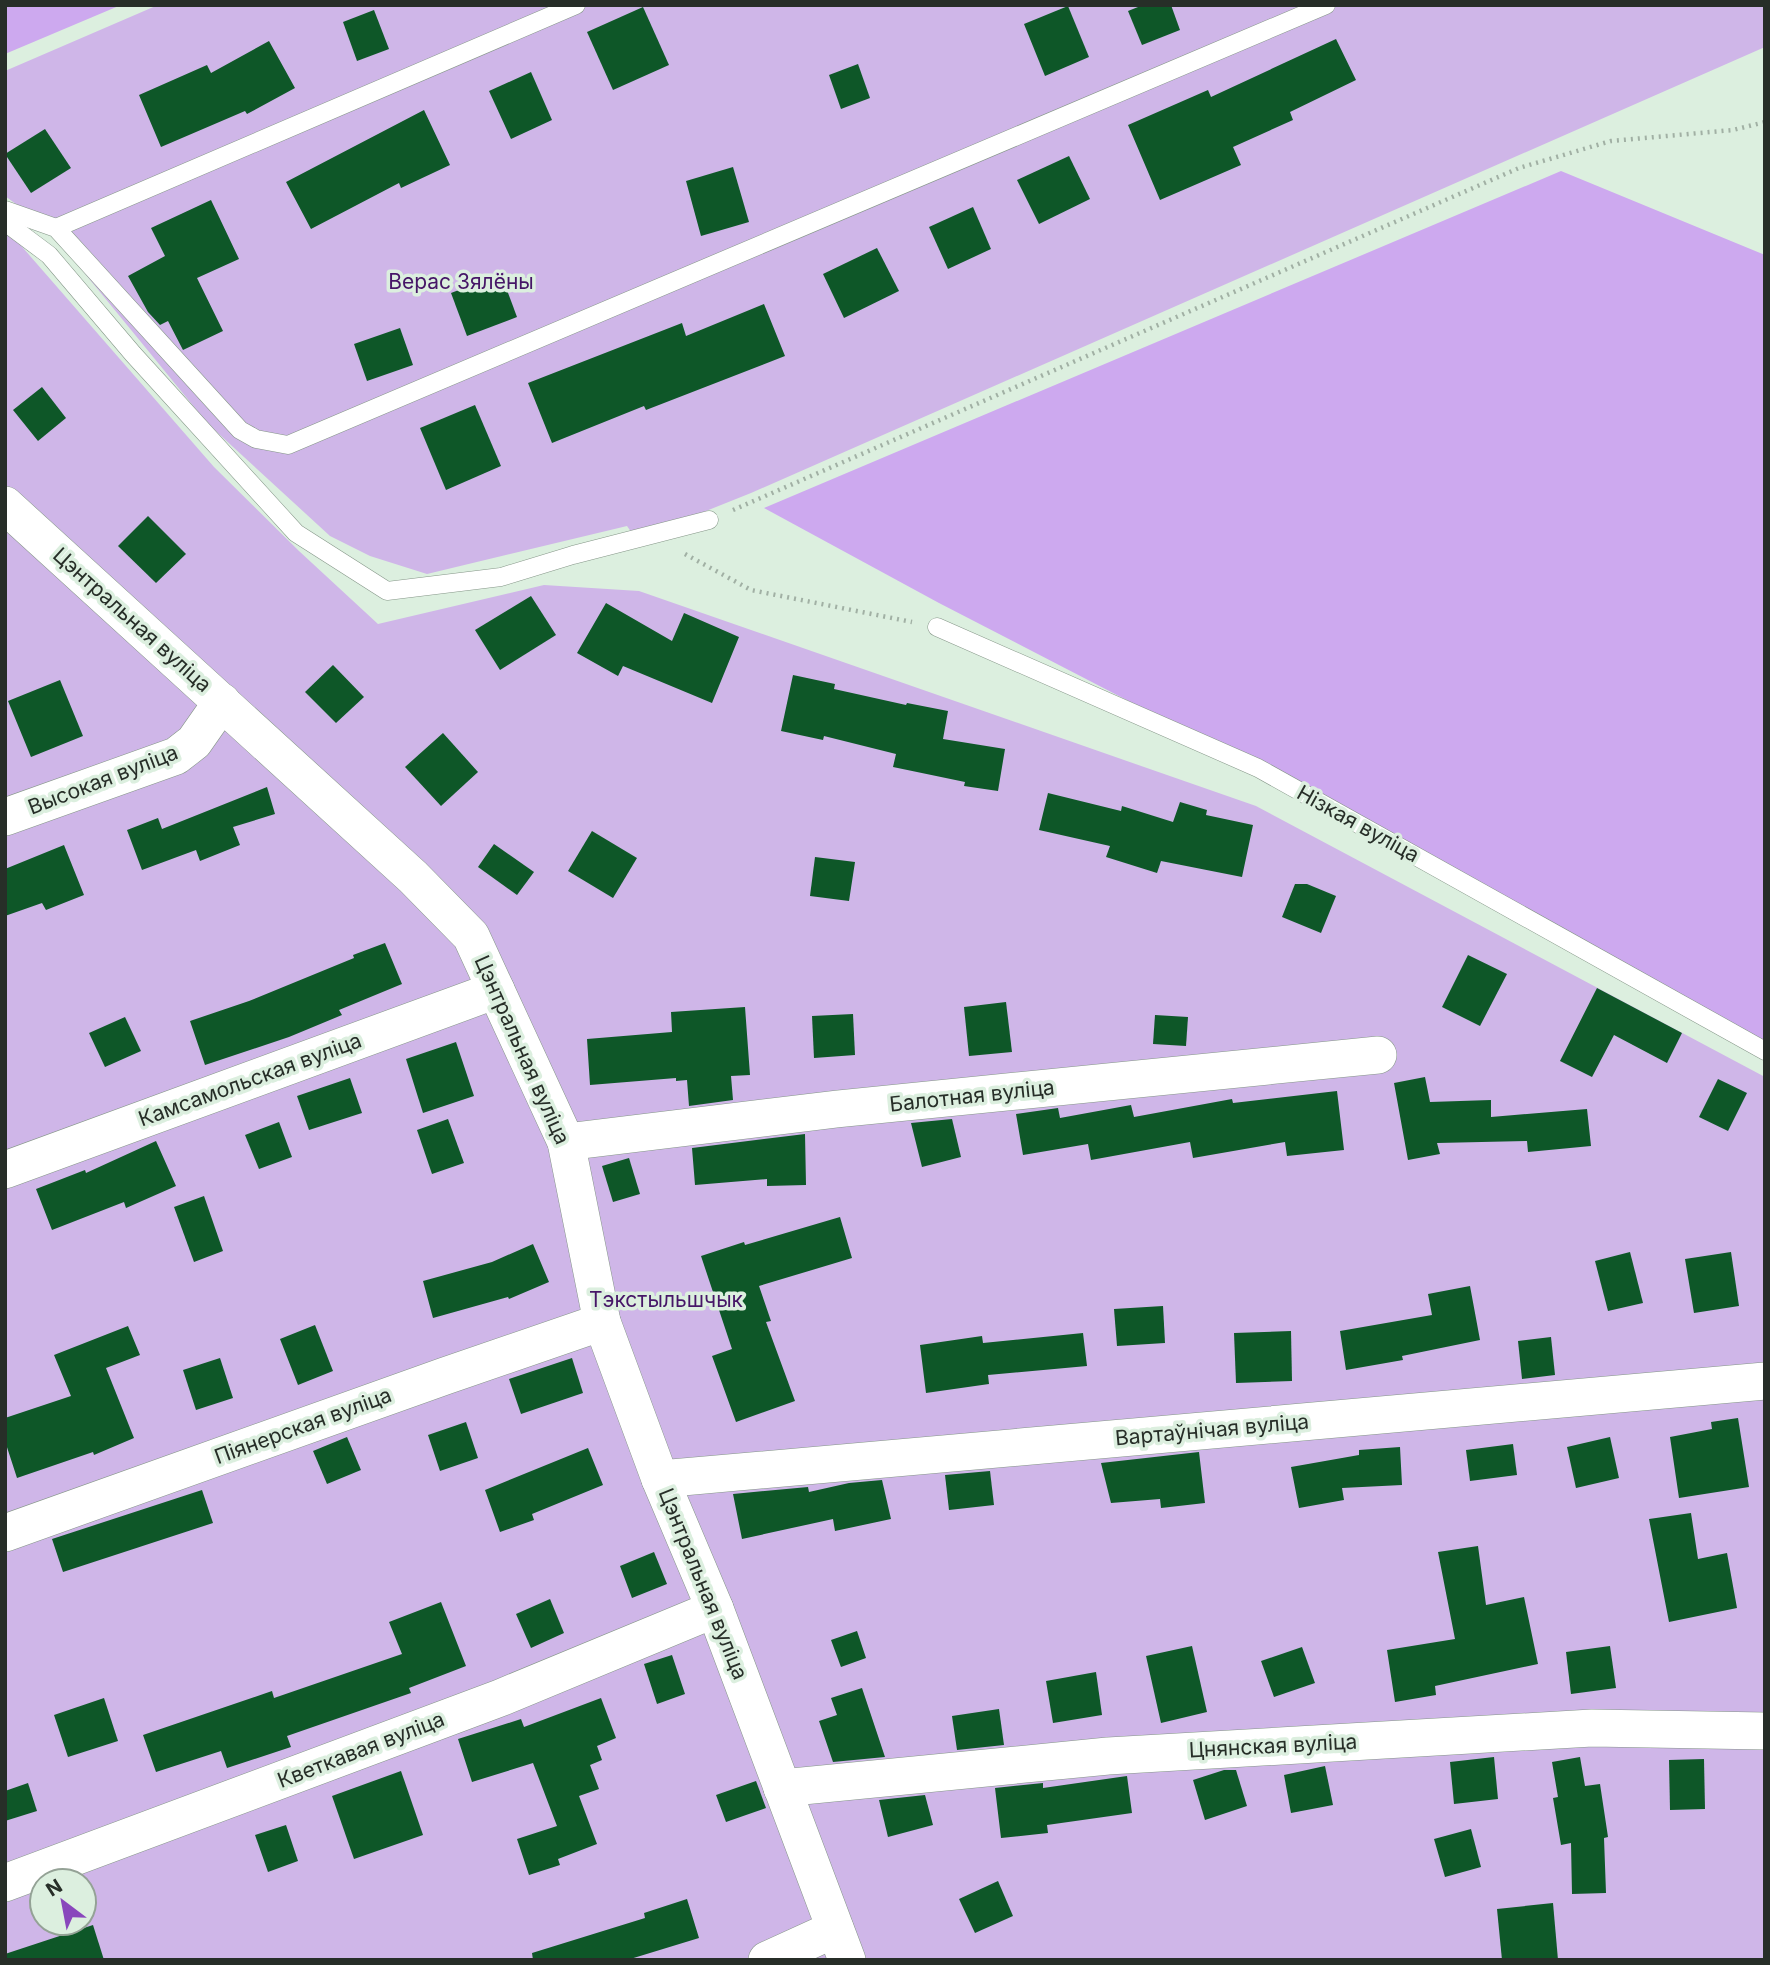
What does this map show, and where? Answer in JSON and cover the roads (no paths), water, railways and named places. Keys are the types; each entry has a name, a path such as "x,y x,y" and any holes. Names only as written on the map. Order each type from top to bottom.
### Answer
{"street":[{"name":"Цэнтральная вуліца","path":"5,505 413,877 471,936 566,1142 602,1322 660,1479 715,1609 841,1945"},
{"name":"Высокая вуліца","path":"5,817 176,756 194,741 222,702"},
{"name":"Камсамольская вуліца","path":"5,1170 496,990"},
{"name":"Балотная вуліца","path":"566,1142 837,1109 1378,1055"},
{"name":"Піянерская вуліца","path":"5,1533 602,1322"},
{"name":"Вартаўнічая вуліца","path":"660,1479 1765,1381"},
{"name":"Кветкавая вуліца","path":"5,1883 500,1698 715,1609"},
{"name":"Цнянская вуліца","path":"782,1788 1122,1755 1592,1728 1765,1731"},
{"path":"766,1960 841,1945"}],"lane":[{"path":"56,228 576,5"},
{"path":"5,210 56,228 240,430 256,439 288,445 1326,5"},
{"path":"5,222 49,255 141,363 296,533 387,591 501,577 709,520"},
{"name":"Нізкая вуліца","path":"937,627 1258,768 1765,1051"}],"park label":[{"name":"Верас Зялёны","path":"461,282"},
{"name":"Тэкстыльшчык","path":"666,1300"}]}
